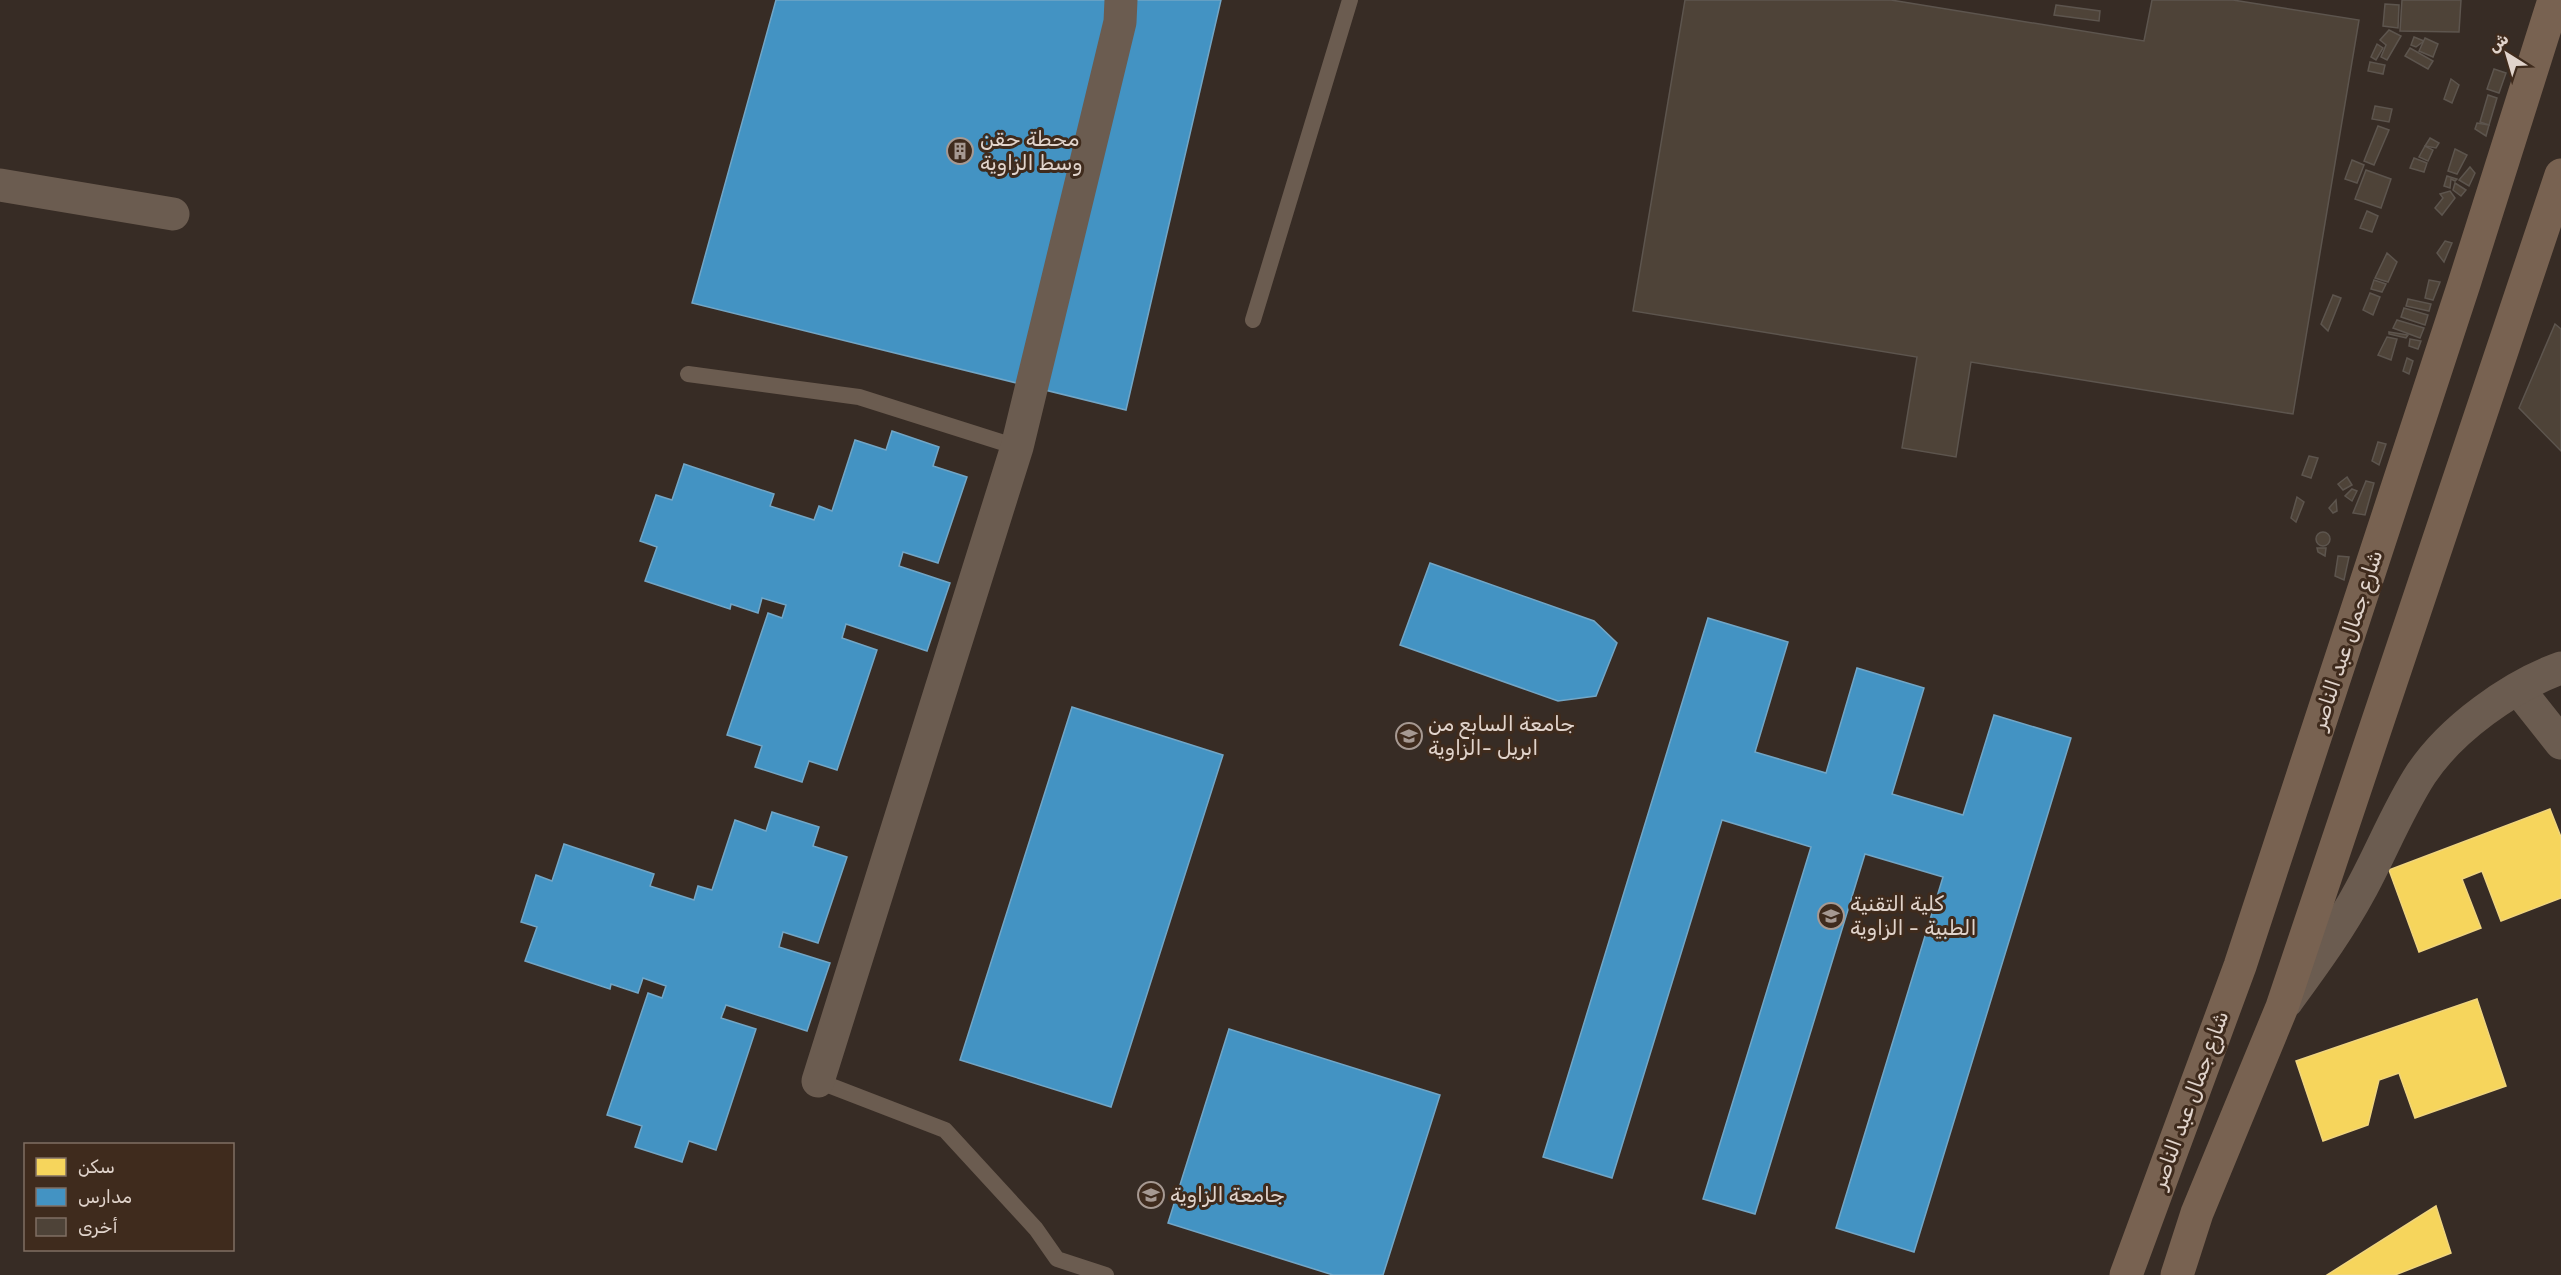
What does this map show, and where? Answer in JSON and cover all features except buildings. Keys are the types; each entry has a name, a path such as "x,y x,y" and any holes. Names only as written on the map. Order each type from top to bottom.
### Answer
{"main road":[{"name":"شارع جمال عبد الناصر","path":"2126,1275 2240,966 2464,284 2554,0"},
{"path":"2177,1275 2197,1213 2282,1007 2561,175"}],"street":[{"path":"818,1081 1017,447 1120,22 1121,0"},
{"path":"0,185 173,214"},
{"path":"2282,1007 2336,932 2422,773 2458,732 2489,707 2561,668"},
{"path":"2519,690 2561,743"}],"lane":[{"path":"1253,320 1350,0"},
{"path":"688,374 859,397 1017,447"},
{"path":"818,1081 945,1130 1035,1229 1057,1259 1106,1275"}],"place":[{"name":"محطة حقن وسط الزاوية","path":"960,151"},
{"name":"جامعة السابع من ابريل -الزاوية","path":"1409,736"},
{"name":"كلية التقنية الطبية - الزاوية","path":"1831,916"},
{"name":"جامعة الزاوية","path":"1151,1195"}]}
